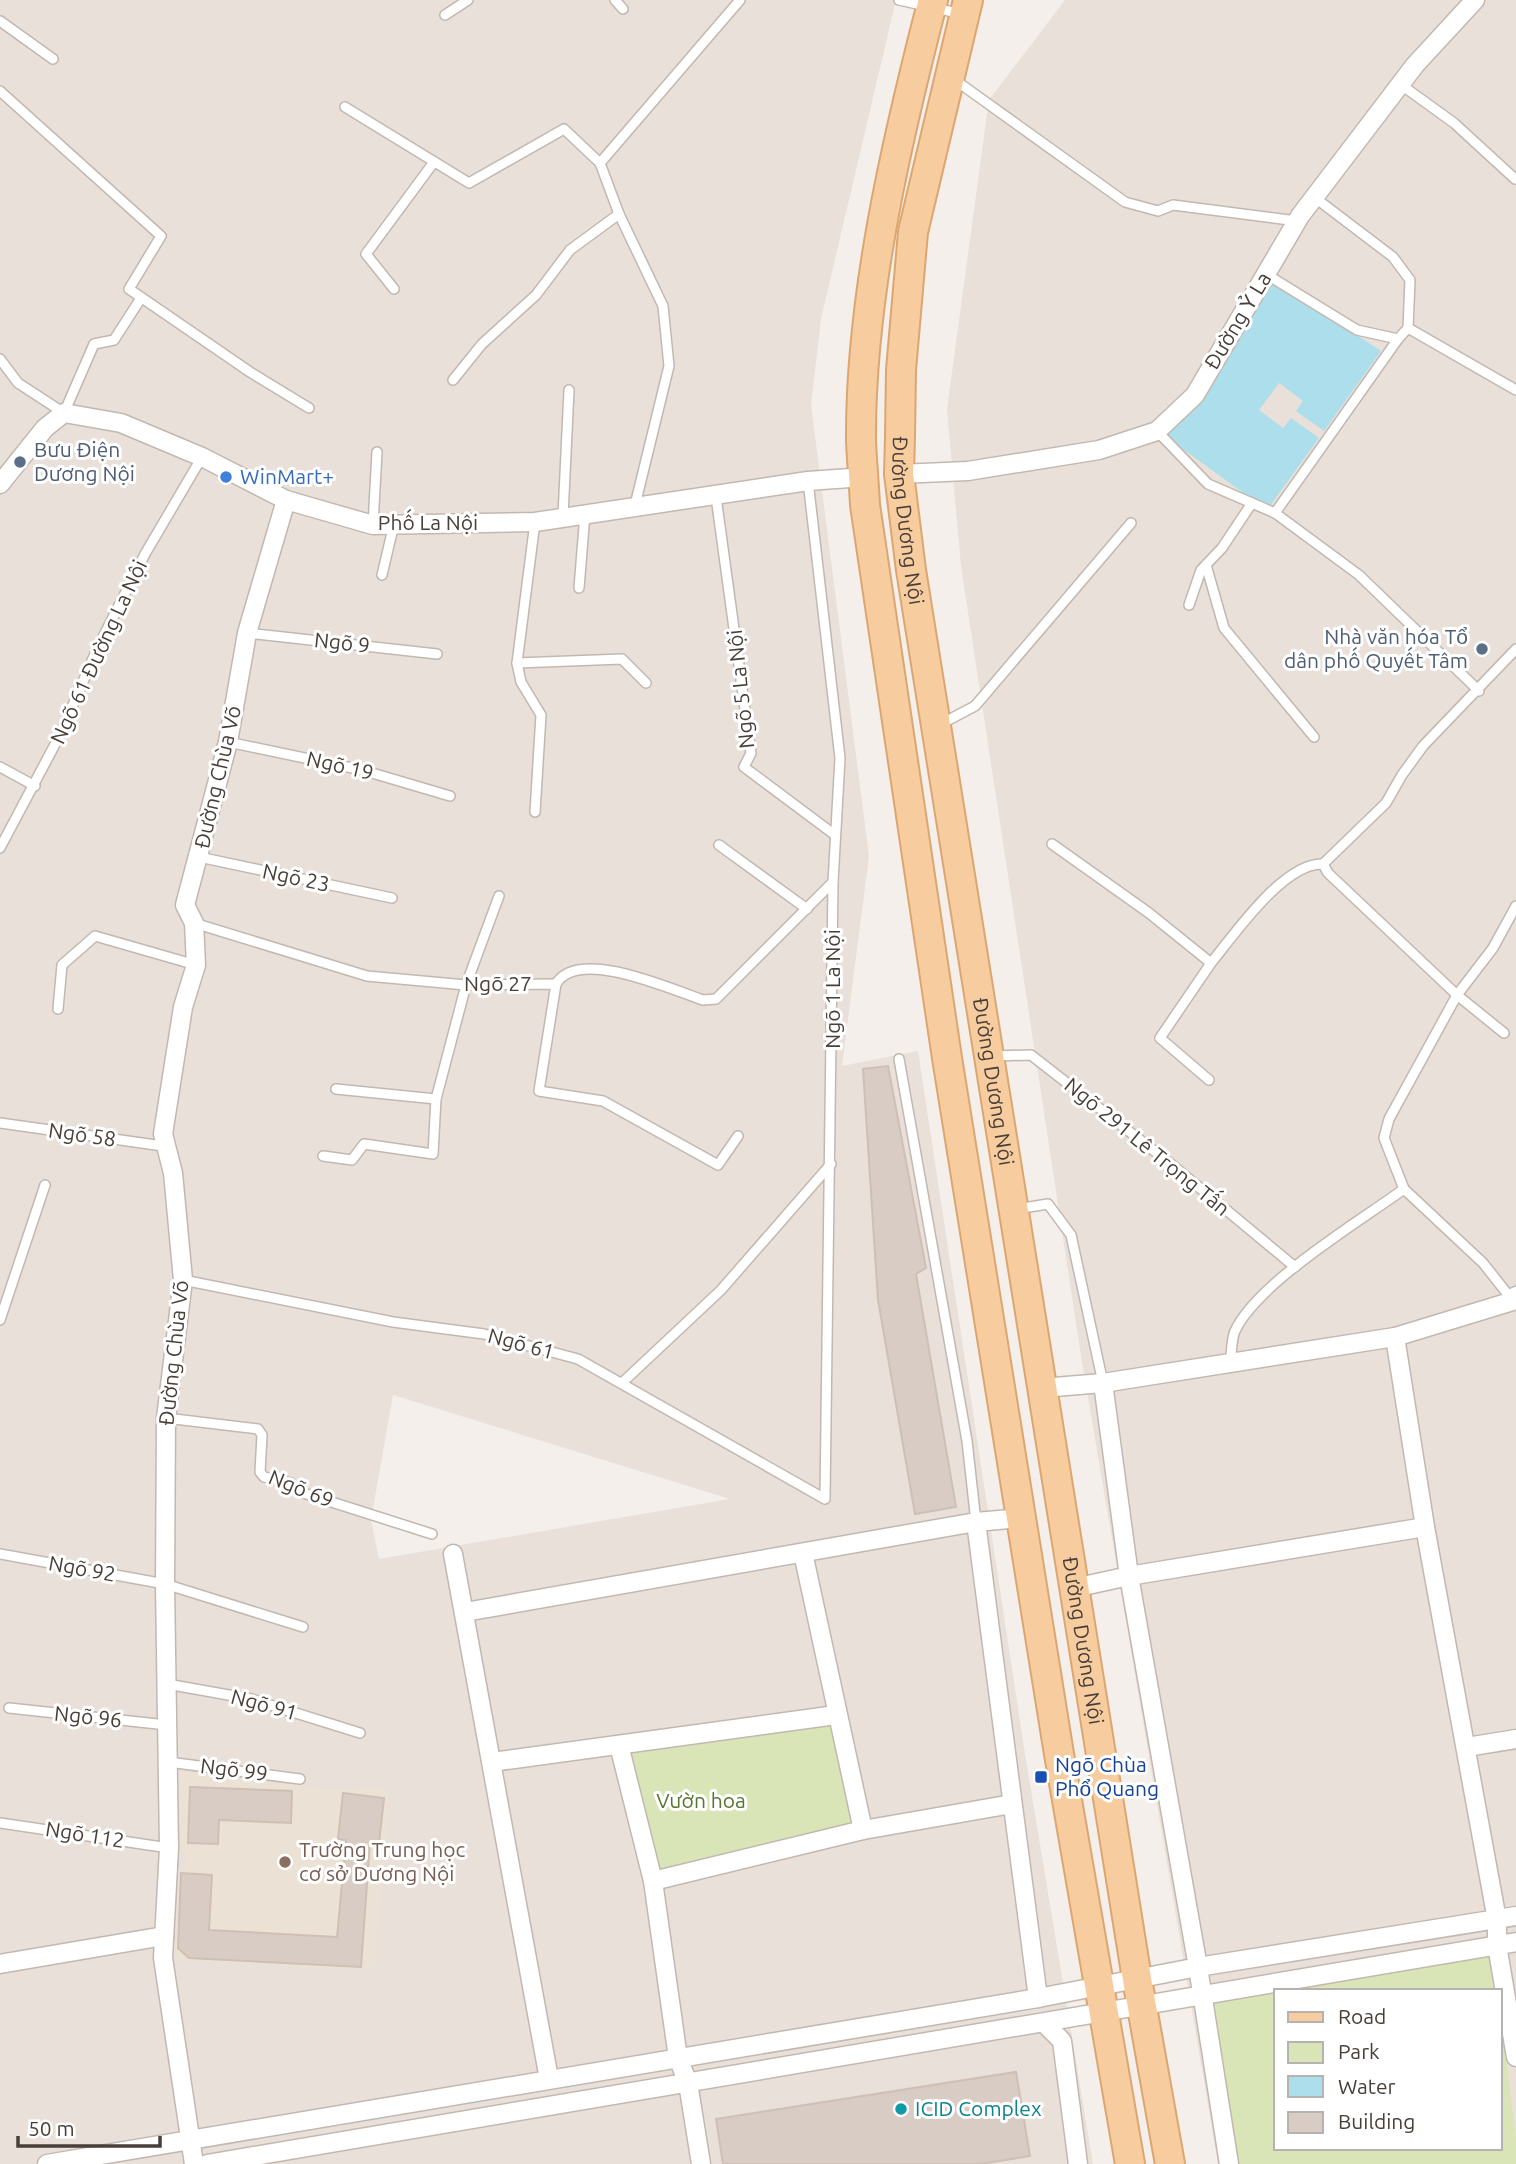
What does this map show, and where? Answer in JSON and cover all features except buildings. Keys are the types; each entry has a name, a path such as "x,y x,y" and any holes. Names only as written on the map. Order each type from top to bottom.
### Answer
{"main road":[{"name":"Đường Dương Nội","path":"932,4 904,114 873,291 864,370 861,442 865,505 945,1044 1021,1518 1130,2164"},
{"name":"Đường Dương Nội","path":"966,7 914,232 901,370 899,474 911,570 1013,1209 1170,2164"},
{"path":"864,477 899,474"}],"street":[{"name":"Đường Ỷ La","path":"899,474 968,471 1099,450 1157,431 1195,395 1297,221 1314,197 1400,84 1475,0"},
{"name":"Phố La Nội","path":"64,413 121,423 202,457 286,500 373,525 535,522 635,505 716,497 807,481 864,477"},
{"path":"0,484 45,428 64,413"},
{"name":"Đường Chùa Võ","path":"194,2164 164,1966 169,1848 165,1584 166,1418 183,1280 173,1173 163,1146 183,1007 196,965 194,923 185,905 200,857 228,742 247,633 286,500"},
{"path":"1042,1388 1103,1383 1395,1338 1515,1299"},
{"path":"1395,1338 1425,1527 1467,1747 1516,2057"},
{"path":"1103,1383 1129,1576 1198,1967 1229,2164"},
{"path":"465,1612 976,1522 1021,1518"},
{"path":"976,1522 1038,1998"},
{"path":"1074,1588 1129,1576 1425,1527"},
{"path":"803,1553 863,1830"},
{"path":"453,1554 549,2079"},
{"path":"492,1762 836,1715"},
{"path":"1467,1747 1516,1739"},
{"path":"619,1745 653,1881 678,2058 688,2083 701,2164"},
{"path":"653,1881 863,1830 1012,1804"},
{"path":"206,2164 1044,2023 1103,1999 1140,1992 1198,1967 1516,1916"},
{"path":"0,1964 164,1936"},
{"path":"47,2164 1038,1998 1103,1999 1140,1992 1203,1997 1516,1942"},
{"path":"1044,2023 1062,2041 1078,2164"}],"lane":[{"path":"446,15 468,0"},
{"path":"615,0 623,9"},
{"path":"600,163 740,0"},
{"path":"899,0 966,7"},
{"path":"0,21 53,59"},
{"path":"951,77 1125,202 1158,211 1173,205 1297,221"},
{"path":"1400,84 1454,123 1515,179"},
{"path":"0,91 161,236 129,289 250,372 309,408"},
{"path":"345,107 469,183 564,129 600,163 620,214 663,306 669,366 635,505"},
{"path":"394,289 366,254 434,162"},
{"path":"1275,513 1408,328 1410,280 1393,257 1314,197"},
{"path":"453,380 482,344 536,295 570,250 620,214"},
{"path":"1266,274 1357,330 1398,339"},
{"path":"0,359 18,383 64,413 94,344 114,340 141,298"},
{"path":"1408,328 1516,390"},
{"path":"563,516 569,390"},
{"path":"1157,431 1208,484 1275,513 1359,575 1479,691"},
{"path":"373,525 377,452"},
{"name":"Ngõ 61 Đường La Nội","path":"0,848 34,786 139,566 202,457"},
{"name":"Ngõ 1 La Nội","path":"807,481 840,758 833,882 825,1499"},
{"name":"Ngõ 5 La Nội","path":"716,497 751,754 744,767 835,835"},
{"path":"1189,605 1198,576 1222,548 1252,503"},
{"path":"579,588 585,513"},
{"path":"535,522 517,663 521,682 541,715 535,812"},
{"path":"936,727 975,706 1130,523"},
{"path":"382,575 394,524"},
{"path":"1206,565 1224,628 1314,737"},
{"name":"Ngõ 9","path":"247,633 437,654"},
{"path":"1209,1080 1160,1038 1211,963 1251,913 1286,879 1312,863 1323,864 1386,803 1412,760 1516,649"},
{"path":"517,663 622,659 646,683"},
{"name":"Ngõ 19","path":"228,742 362,770 450,796"},
{"path":"0,767 34,786"},
{"path":"1052,844 1149,912 1211,963"},
{"path":"719,845 807,909"},
{"name":"Ngõ 23","path":"200,857 392,898"},
{"path":"1323,864 1328,873 1457,995 1504,1032"},
{"path":"556,984 561,976 572,970 594,968 703,1000 716,999 833,882"},
{"path":"323,1157 352,1160 364,1144 433,1154 436,1099 466,985 499,896"},
{"path":"1515,1299 1483,1263 1404,1189 1384,1138 1390,1119 1457,995 1493,948 1516,906"},
{"name":"Ngõ 27","path":"194,923 367,976 466,985 556,984 539,1091 603,1101 718,1165 738,1136"},
{"path":"58,1009 62,965 95,936 196,965"},
{"name":"Ngõ 291 Lê Trọng Tấn","path":"989,1056 1031,1055 1171,1164 1295,1267"},
{"path":"899,1059 967,1441 976,1522"},
{"path":"337,1089 436,1099"},
{"name":"Ngõ 58","path":"0,1123 163,1146"},
{"path":"623,1382 721,1290 831,1164"},
{"path":"0,1320 45,1185"},
{"path":"1230,1363 1235,1331 1263,1295 1295,1267 1404,1189"},
{"path":"1013,1209 1048,1204 1071,1235 1103,1383"},
{"name":"Ngõ 61","path":"183,1280 393,1322 484,1334 578,1359 623,1382 825,1499"},
{"name":"Ngõ 69","path":"166,1418 258,1430 262,1435 260,1472 264,1477 291,1483 297,1491 432,1534"},
{"name":"Ngõ 92","path":"0,1554 165,1584 303,1628"},
{"name":"Ngõ 91","path":"167,1684 251,1699 360,1733"},
{"name":"Ngõ 96","path":"9,1708 167,1725"},
{"name":"Ngõ 99","path":"168,1762 300,1779"},
{"name":"Ngõ 112","path":"0,1823 169,1848"}],"shaded area":[{"path":"0,0 896,0 821,319 811,405 869,856 842,1066 918,1051 1025,1754 1093,2164 0,2164","holes":["393,1395 730,1499 379,1559 371,1520"]},
{"path":"1065,0 1516,0 1516,2164 1218,2164 1081,1356 961,566 947,409 989,100"},
{"name":"Trường Trung học cơ sở Dương Nội","path":"177,1771 330,1789 383,1787 390,1799 374,1970 175,1960 180,1871 185,1871 187,1854 180,1846"}],"green space":[{"name":"Vườn hoa","path":"834,1719 859,1827 655,1877 623,1747"},
{"path":"1493,1952 1498,1989 1282,1989"},
{"path":"1274,1990 1274,2150 1502,2150 1502,2026 1516,2138 1516,2164 1235,2164 1208,2002"}],"water":[{"path":"1267,276 1381,351 1324,431 1296,411 1303,401 1279,383 1259,410 1283,428 1291,418 1319,438 1267,510 1158,431 1196,396"}],"place":[{"name":"Bưu Điện Dương Nội","path":"20,462"},
{"name":"WinMart+","path":"226,477"},
{"name":"Nhà văn hóa Tổ dân phố Quyết Tâm","path":"1482,649"},
{"name":"Ngõ Chùa Phổ Quang","path":"1041,1777"},
{"name":"Trường Trung học cơ sở Dương Nội","path":"285,1862"},
{"name":"ICID Complex","path":"901,2109"}]}
